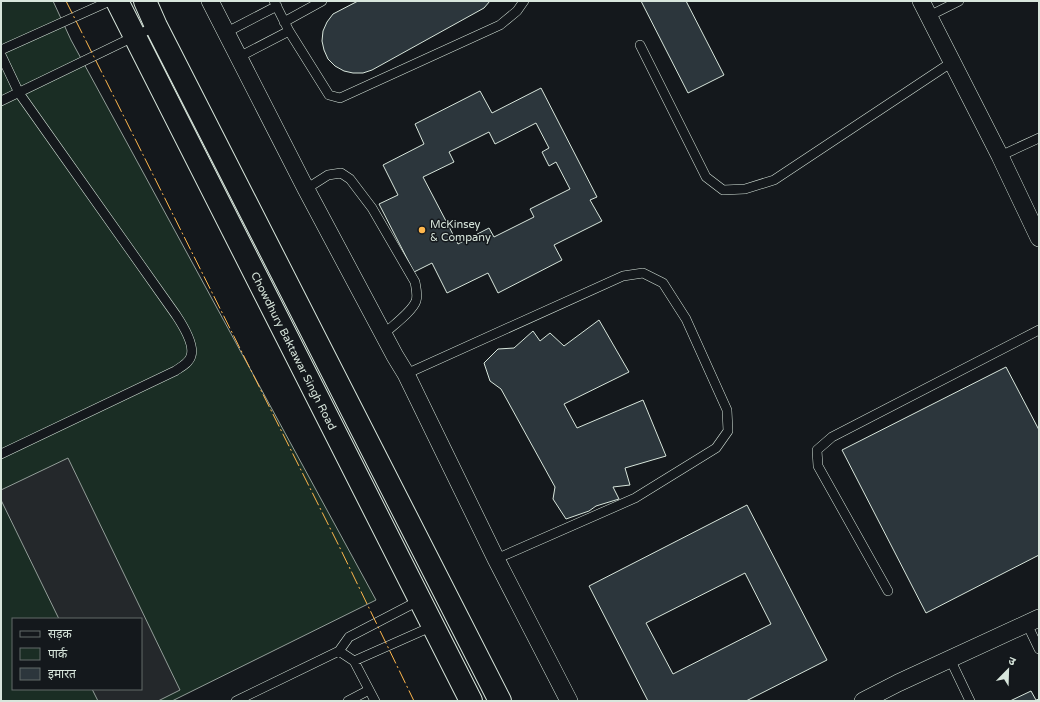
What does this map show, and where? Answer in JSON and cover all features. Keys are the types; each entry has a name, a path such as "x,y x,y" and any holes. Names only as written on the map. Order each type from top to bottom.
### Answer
{"main road":[{"name":"Chowdhury Baktawar Singh Road","path":"117,1 471,701"},
{"path":"145,1 156,26 500,701"}],"street":[{"path":"210,1 306,188 406,374 496,559 569,701"},
{"path":"921,1 1000,156 1039,238"},
{"path":"863,701 898,683 1033,621"}],"lane":[{"path":"1,50 110,1"},
{"path":"284,22 322,1"},
{"path":"227,32 276,4 289,31 329,95 340,98 500,24 517,11 524,1"},
{"path":"929,16 959,1"},
{"path":"1,101 156,26"},
{"path":"239,57 289,31"},
{"path":"640,45 706,177 723,190 745,189 774,180 952,62"},
{"path":"1,55 19,93 176,315 186,330 192,347 191,356 186,364 175,371 1,454"},
{"path":"1000,156 1039,138"},
{"path":"306,188 328,175 341,173 350,179 372,208 415,282 417,292 416,302 410,310 384,334"},
{"path":"406,374 623,276 643,272 662,283 686,319 728,410 728,431 716,448 635,498 496,559"},
{"path":"888,591 818,466 818,450 832,437 1039,330"},
{"path":"236,701 340,651 349,637 420,600"},
{"path":"1033,621 1039,649"},
{"path":"354,661 433,626"},
{"path":"340,651 354,661 375,701"},
{"path":"950,659 970,701"},
{"path":"348,701 369,690"}],"green space":[{"path":"1,1 53,1 71,40 376,600 172,701 1,701"}],"shaded area":[{"path":"68,458 180,690 158,701 98,701 92,690 142,690 142,618 59,618 1,500 1,490"}],"building":[{"path":"358,1 490,1 484,8 372,70 363,73 353,73 344,71 335,66 328,59 322,41 323,31 333,14"},
{"path":"641,1 686,1 724,75 688,93"},
{"path":"541,88 597,197 590,200 602,221 554,245 562,260 498,293 488,273 447,293 432,263 414,272 379,204 398,195 383,165 424,144 415,124 480,91 492,113","holes":["536,123 549,148 542,152 549,166 556,162 570,189 530,209 534,217 494,237 489,228 458,244 423,177 454,162 449,152 489,132 495,144"]},
{"path":"599,320 629,372 564,404 577,428 643,400 666,456 625,468 630,485 613,487 619,499 596,506 589,511 566,519 553,499 555,487 501,389 490,381 484,363 498,349 514,348 533,331 540,341 550,333 564,346"},
{"path":"1006,367 1039,430 1039,555 926,613 842,450"},
{"path":"747,505 827,660 746,701 648,701 589,586","holes":["745,573 771,624 673,674 646,623"]},
{"path":"1031,691 1036,700 1039,699 1039,701 1010,701"}],"power":[{"path":"66,1 339,546 414,701"}],"place":[{"name":"McKinsey & Company","path":"422,230"}]}
